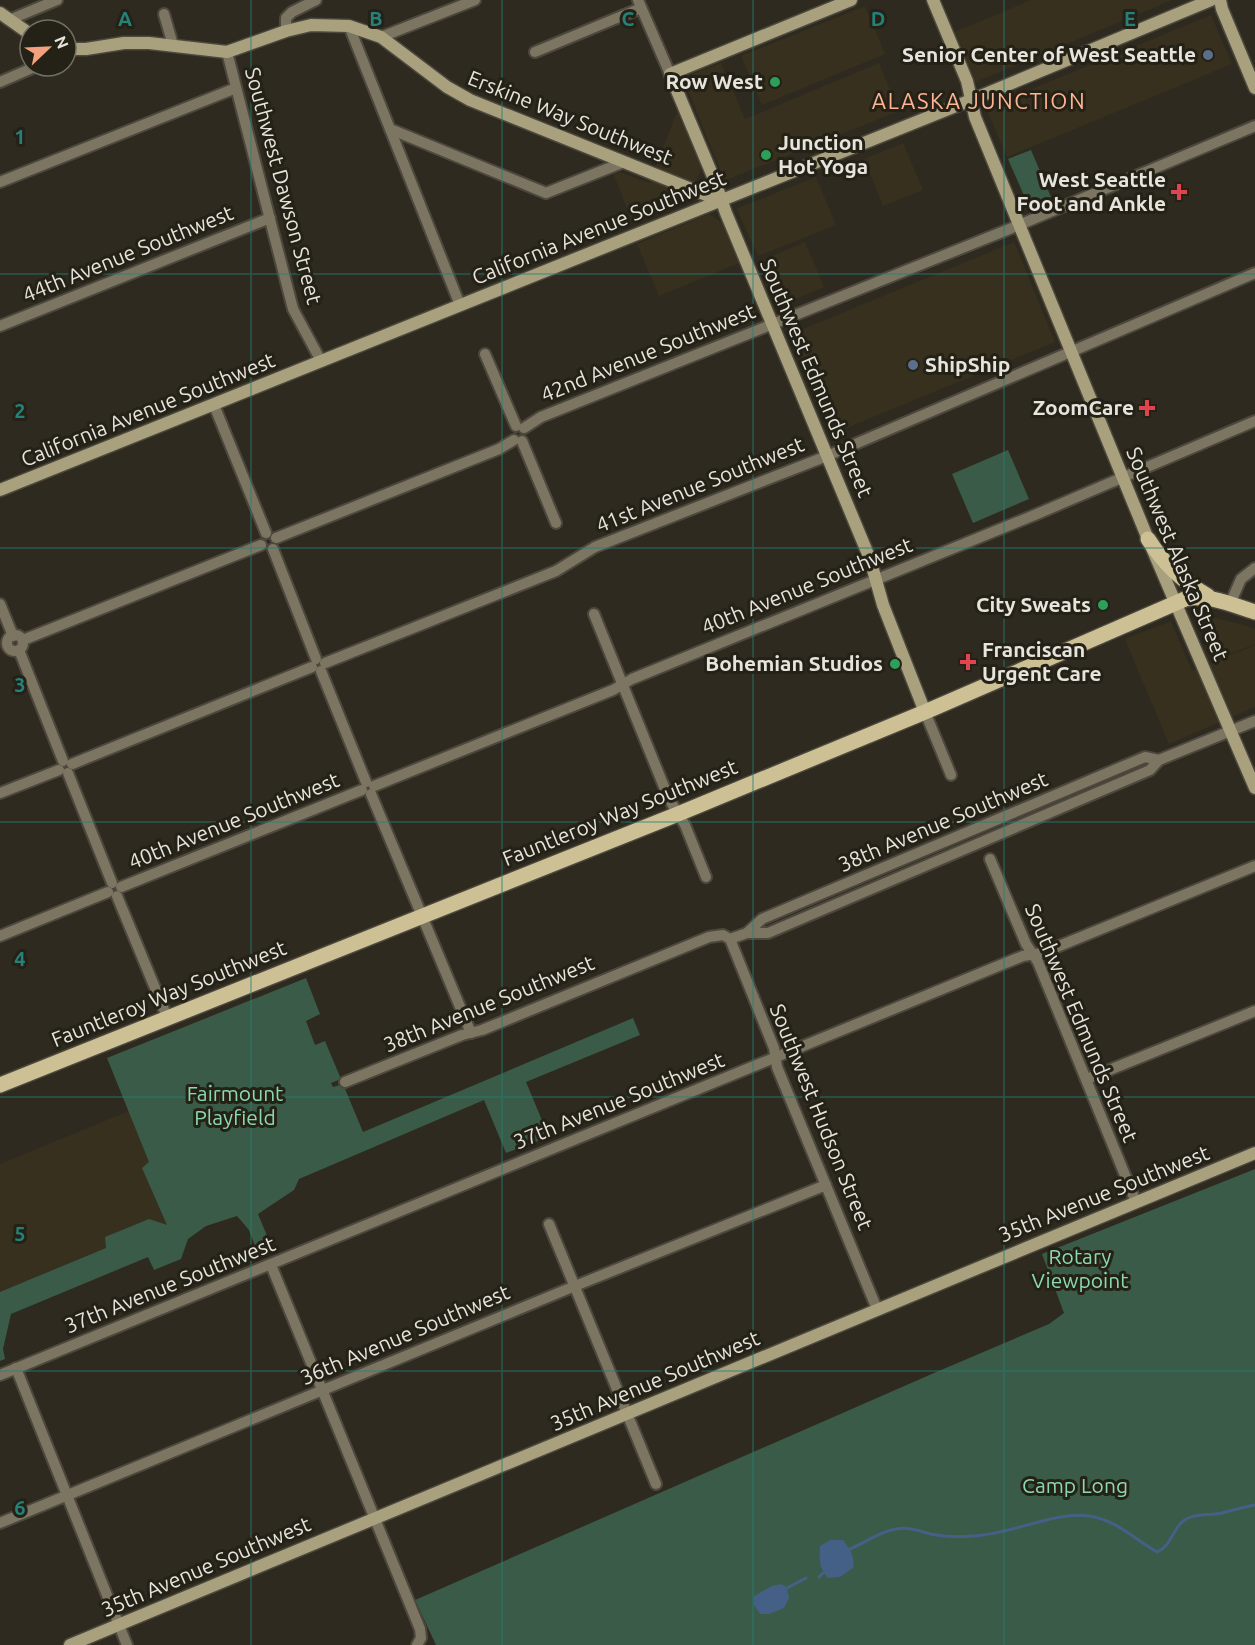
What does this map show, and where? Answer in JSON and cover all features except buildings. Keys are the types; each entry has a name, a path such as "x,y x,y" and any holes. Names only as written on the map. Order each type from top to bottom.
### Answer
{"main road":[{"path":"670,74 851,0"},
{"name":"Southwest Alaska Street","path":"933,0 967,81 975,117 1148,539 1255,788"},
{"name":"California Avenue Southwest","path":"0,490 971,100 1211,0"},
{"path":"1220,0 1255,88"},
{"path":"4,17 18,26"},
{"name":"Erskine Way Southwest","path":"78,49 124,44 173,45 227,52 286,31 311,25 349,26 381,37 447,87 470,100 721,201"},
{"name":"Southwest Edmunds Street","path":"670,74 870,559 883,605 925,712"},
{"path":"1148,539 1178,576 1211,598"},
{"name":"Fauntleroy Way Southwest","path":"0,1085 678,814 925,712 1176,603 1196,596 1211,598 1255,612"},
{"name":"35th Avenue Southwest","path":"70,1645 1255,1153"}],"street":[{"path":"4,17 57,0"},
{"path":"286,31 286,18 291,12 316,0"},
{"path":"381,37 475,0"},
{"path":"535,51 639,4"},
{"name":"Southwest Edmunds Street","path":"639,4 670,74"},
{"path":"164,14 173,45"},
{"path":"349,26 460,305"},
{"name":"Southwest Dawson Street","path":"227,52 293,309 321,361"},
{"path":"0,81 18,74"},
{"path":"0,182 236,88"},
{"name":"42nd Avenue Southwest","path":"520,427 1020,225 1255,126"},
{"path":"390,129 546,193 624,162"},
{"name":"44th Avenue Southwest","path":"0,326 270,218"},
{"name":"41st Avenue Southwest","path":"0,793 556,571 595,547 827,456 1255,273"},
{"path":"12,644 261,545 261,537 272,540 518,440 527,434 520,427 485,354"},
{"path":"214,405 272,540 368,788 471,1033"},
{"name":"40th Avenue Southwest","path":"0,936 623,684 1255,421"},
{"path":"518,440 556,523"},
{"path":"1230,604 1241,579 1255,568"},
{"path":"0,604 12,644 167,1017"},
{"path":"594,614 669,800 685,825 706,877"},
{"name":"Southwest Edmunds Street","path":"925,712 951,775"},
{"name":"38th Avenue Southwest","path":"345,1082 709,937 723,935 730,939 747,933 762,919 1072,788 1145,758 1159,760 1255,720"},
{"name":"Southwest Edmunds Street","path":"990,859 1087,1080 1136,1202"},
{"name":"37th Avenue Southwest","path":"0,1375 1008,962 1042,953 1255,866"},
{"name":"Southwest Hudson Street","path":"730,939 774,1048 777,1067 878,1309"},
{"path":"1087,1080 1255,1011"},
{"name":"36th Avenue Southwest","path":"0,1523 826,1185"},
{"path":"549,1224 656,1484"},
{"path":"270,1265 420,1629 419,1642"},
{"path":"16,1368 127,1645"}],"shaded area":[{"path":"1031,0 1172,0 976,82 955,32"},
{"path":"865,6 885,54 762,105 741,56"},
{"path":"1211,15 1232,64 1007,157 987,110 988,107"},
{"path":"721,63 745,119 879,63 899,111 726,180 684,80 687,76"},
{"path":"677,112 702,167 696,181 681,203 632,222 614,175 620,172 649,183"},
{"path":"903,143 923,190 883,206 864,159"},
{"path":"816,177 836,225 758,256 738,208"},
{"path":"709,214 721,222 739,263 659,296 637,244"},
{"path":"805,242 824,287 779,306 760,261"},
{"path":"1014,242 1055,342 832,434 791,334"},
{"path":"1199,614 1255,629 1255,644 1218,659"},
{"path":"1171,621 1192,671 1255,645 1255,707 1169,744 1125,639"},
{"path":"129,1111 177,1229 0,1294 0,1164"}],"green space":[{"path":"1031,150 1051,197 1029,207 1008,159"},
{"path":"1008,450 1029,499 973,523 952,474"},
{"name":"Fairmount Playfield","path":"306,978 320,1014 306,1021 315,1045 325,1041 341,1079 331,1083 333,1087 343,1084 363,1132 633,1018 640,1035 526,1082 549,1137 506,1153 484,1100 299,1179 294,1190 258,1214 273,1250 259,1256 249,1230 237,1216 206,1226 188,1239 181,1259 154,1270 148,1257 11,1314 3,1349 5,1359 0,1361 0,1292 106,1248 105,1237 149,1219 167,1225 142,1168 149,1162 107,1058"},
{"name":"Camp Long","path":"1255,1169 1255,1645 436,1645 415,1600 1049,1324 1064,1313 1042,1254"}],"water":[{"path":"830,1540 843,1540 853,1556 853,1568 840,1577 828,1578 821,1567 820,1546"},
{"path":"782,1584 787,1588 789,1598 784,1608 769,1614 760,1614 754,1605 754,1596 772,1586"}],"waterway":[{"path":"850,1549 890,1530 901,1528 945,1536 987,1535 1075,1515 1108,1521 1157,1552 1165,1547 1181,1523 1190,1517 1222,1513 1255,1505"},
{"path":"819,1577 823,1573"},
{"path":"787,1588 806,1578"}],"place":[{"name":"Senior Center of West Seattle","path":"1208,55"},
{"name":"Row West","path":"775,82"},
{"name":"Junction Hot Yoga","path":"766,155"},
{"name":"West Seattle Foot and Ankle","path":"1179,192"},
{"name":"ShipShip","path":"913,365"},
{"name":"ZoomCare","path":"1147,408"},
{"name":"City Sweats","path":"1103,605"},
{"name":"Franciscan Urgent Care","path":"968,662"},
{"name":"Bohemian Studios","path":"895,664"}],"district":[{"name":"ALASKA JUNCTION","path":"979,101"}],"park label":[{"name":"Rotary Viewpoint","path":"1080,1269"}]}
